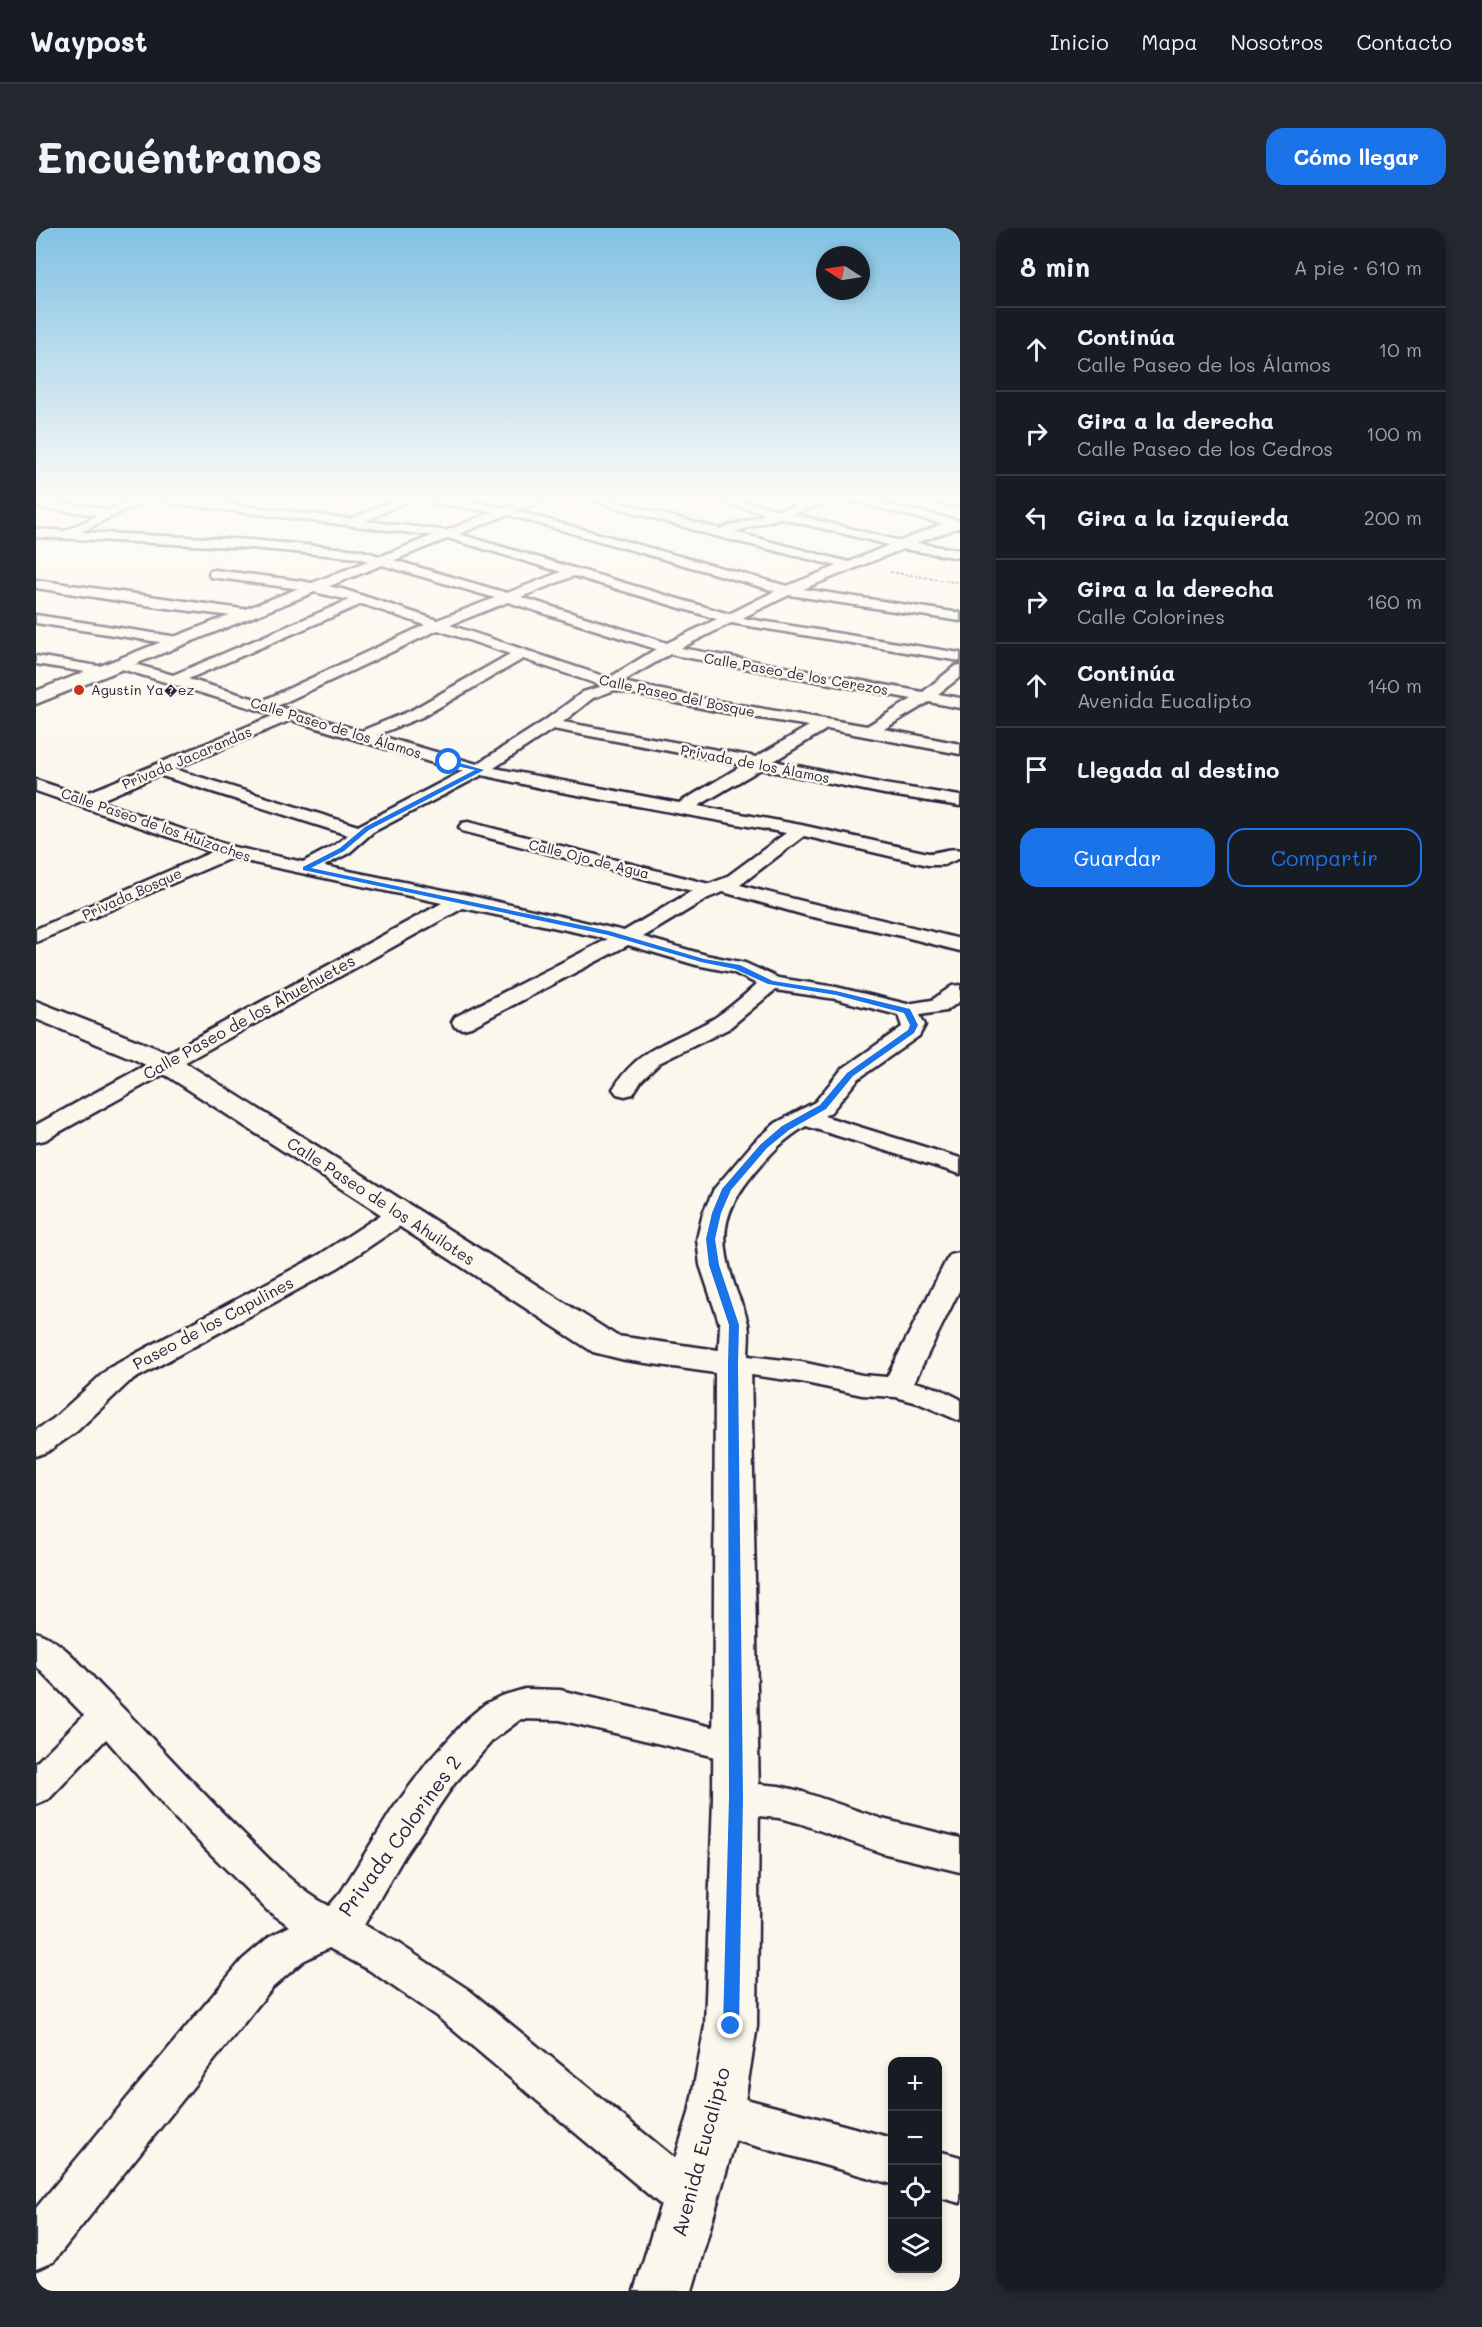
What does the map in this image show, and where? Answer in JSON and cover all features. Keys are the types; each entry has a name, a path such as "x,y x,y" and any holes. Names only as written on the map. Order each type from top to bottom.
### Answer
{"street":[{"path":"124,596 158,603 249,614"},
{"path":"36,698 295,596"},
{"name":"Calle Paseo del Bosque","path":"351,596 612,684 716,706 870,731 960,749"},
{"path":"657,596 748,623 960,657"},
{"path":"305,869 342,849 361,833 481,770 550,724 588,695 608,689 618,677 669,648 778,596"},
{"path":"824,596 960,617"},
{"path":"264,706 438,625 507,597"},
{"name":"Calle Paseo de los Cerezos","path":"507,597 684,653 960,703"},
{"path":"174,680 362,599"},
{"path":"36,619 178,641"},
{"path":"364,735 416,714 521,654"},
{"name":"Calle Paseo de los Álamos","path":"36,660 112,668 174,680 405,749 481,770 550,785 801,830 934,860 944,859 954,854"},
{"path":"870,731 926,698 960,669"},
{"name":"Privada Jacarandas","path":"83,801 291,714"},
{"name":"Privada de los Álamos","path":"550,724 896,792 960,801"},
{"path":"681,808 824,724"},
{"path":"159,770 361,833"},
{"name":"Calle Paseo de los Huizaches","path":"36,785 229,852 463,900 626,939 703,961 738,967 771,983 836,993 907,1011"},
{"name":"Calle Ojo de Agua","path":"468,827 960,945"},
{"path":"463,1022 626,939 716,888 801,830"},
{"name":"Privada Bosque","path":"36,936 229,852"},
{"name":"Calle Paseo de los Ahuehuetes","path":"36,1135 463,900"},
{"path":"625,1089 631,1077 659,1053 724,1021 771,983"},
{"path":"960,991 938,1006 907,1011 914,1025 911,1031 850,1074 823,1107 785,1128 743,1168 727,1189 716,1213 710,1239 714,1265 734,1325 733,1364 801,1372 862,1385 897,1387 929,1396 960,1411"},
{"name":"Calle Paseo de los Ahuilotes","path":"36,1009 165,1063 605,1344 625,1349 733,1364"},
{"path":"804,1118 960,1166"},
{"name":"Paseo de los Capulines","path":"36,1445 70,1421 119,1375 329,1261 400,1214"},
{"path":"897,1387 960,1261"},
{"name":"Avenida Eucalipto","path":"663,2291 716,2113 731,2026 736,1798 733,1364"},
{"path":"36,1646 107,1715 188,1805 282,1898 305,1914 384,1957 454,2004 690,2200"},
{"name":"Privada Colorines 2","path":"332,1928 357,1903 388,1849 431,1788 469,1741 489,1720 513,1706 560,1705 736,1747"},
{"path":"36,1788 107,1715"},
{"path":"736,1798 778,1802 800,1807 893,1839 960,1855"},
{"path":"36,2245 257,1974 287,1948 332,1928"},
{"path":"716,2113 888,2160"},
{"path":"942,2175 960,2180"}],"place":[{"name":"Agustin Ya�ez","path":"79,690"}],"route":[{"path":"449,762 481,770 367,828 342,849 305,869 463,900 609,933 703,961 738,967 771,983 836,993 907,1011 913,1020 914,1025 911,1031 850,1074 823,1107 785,1128 743,1168 727,1189 716,1213 710,1239 714,1265 734,1325 735,1339 733,1364 736,1798 731,2026"}]}
